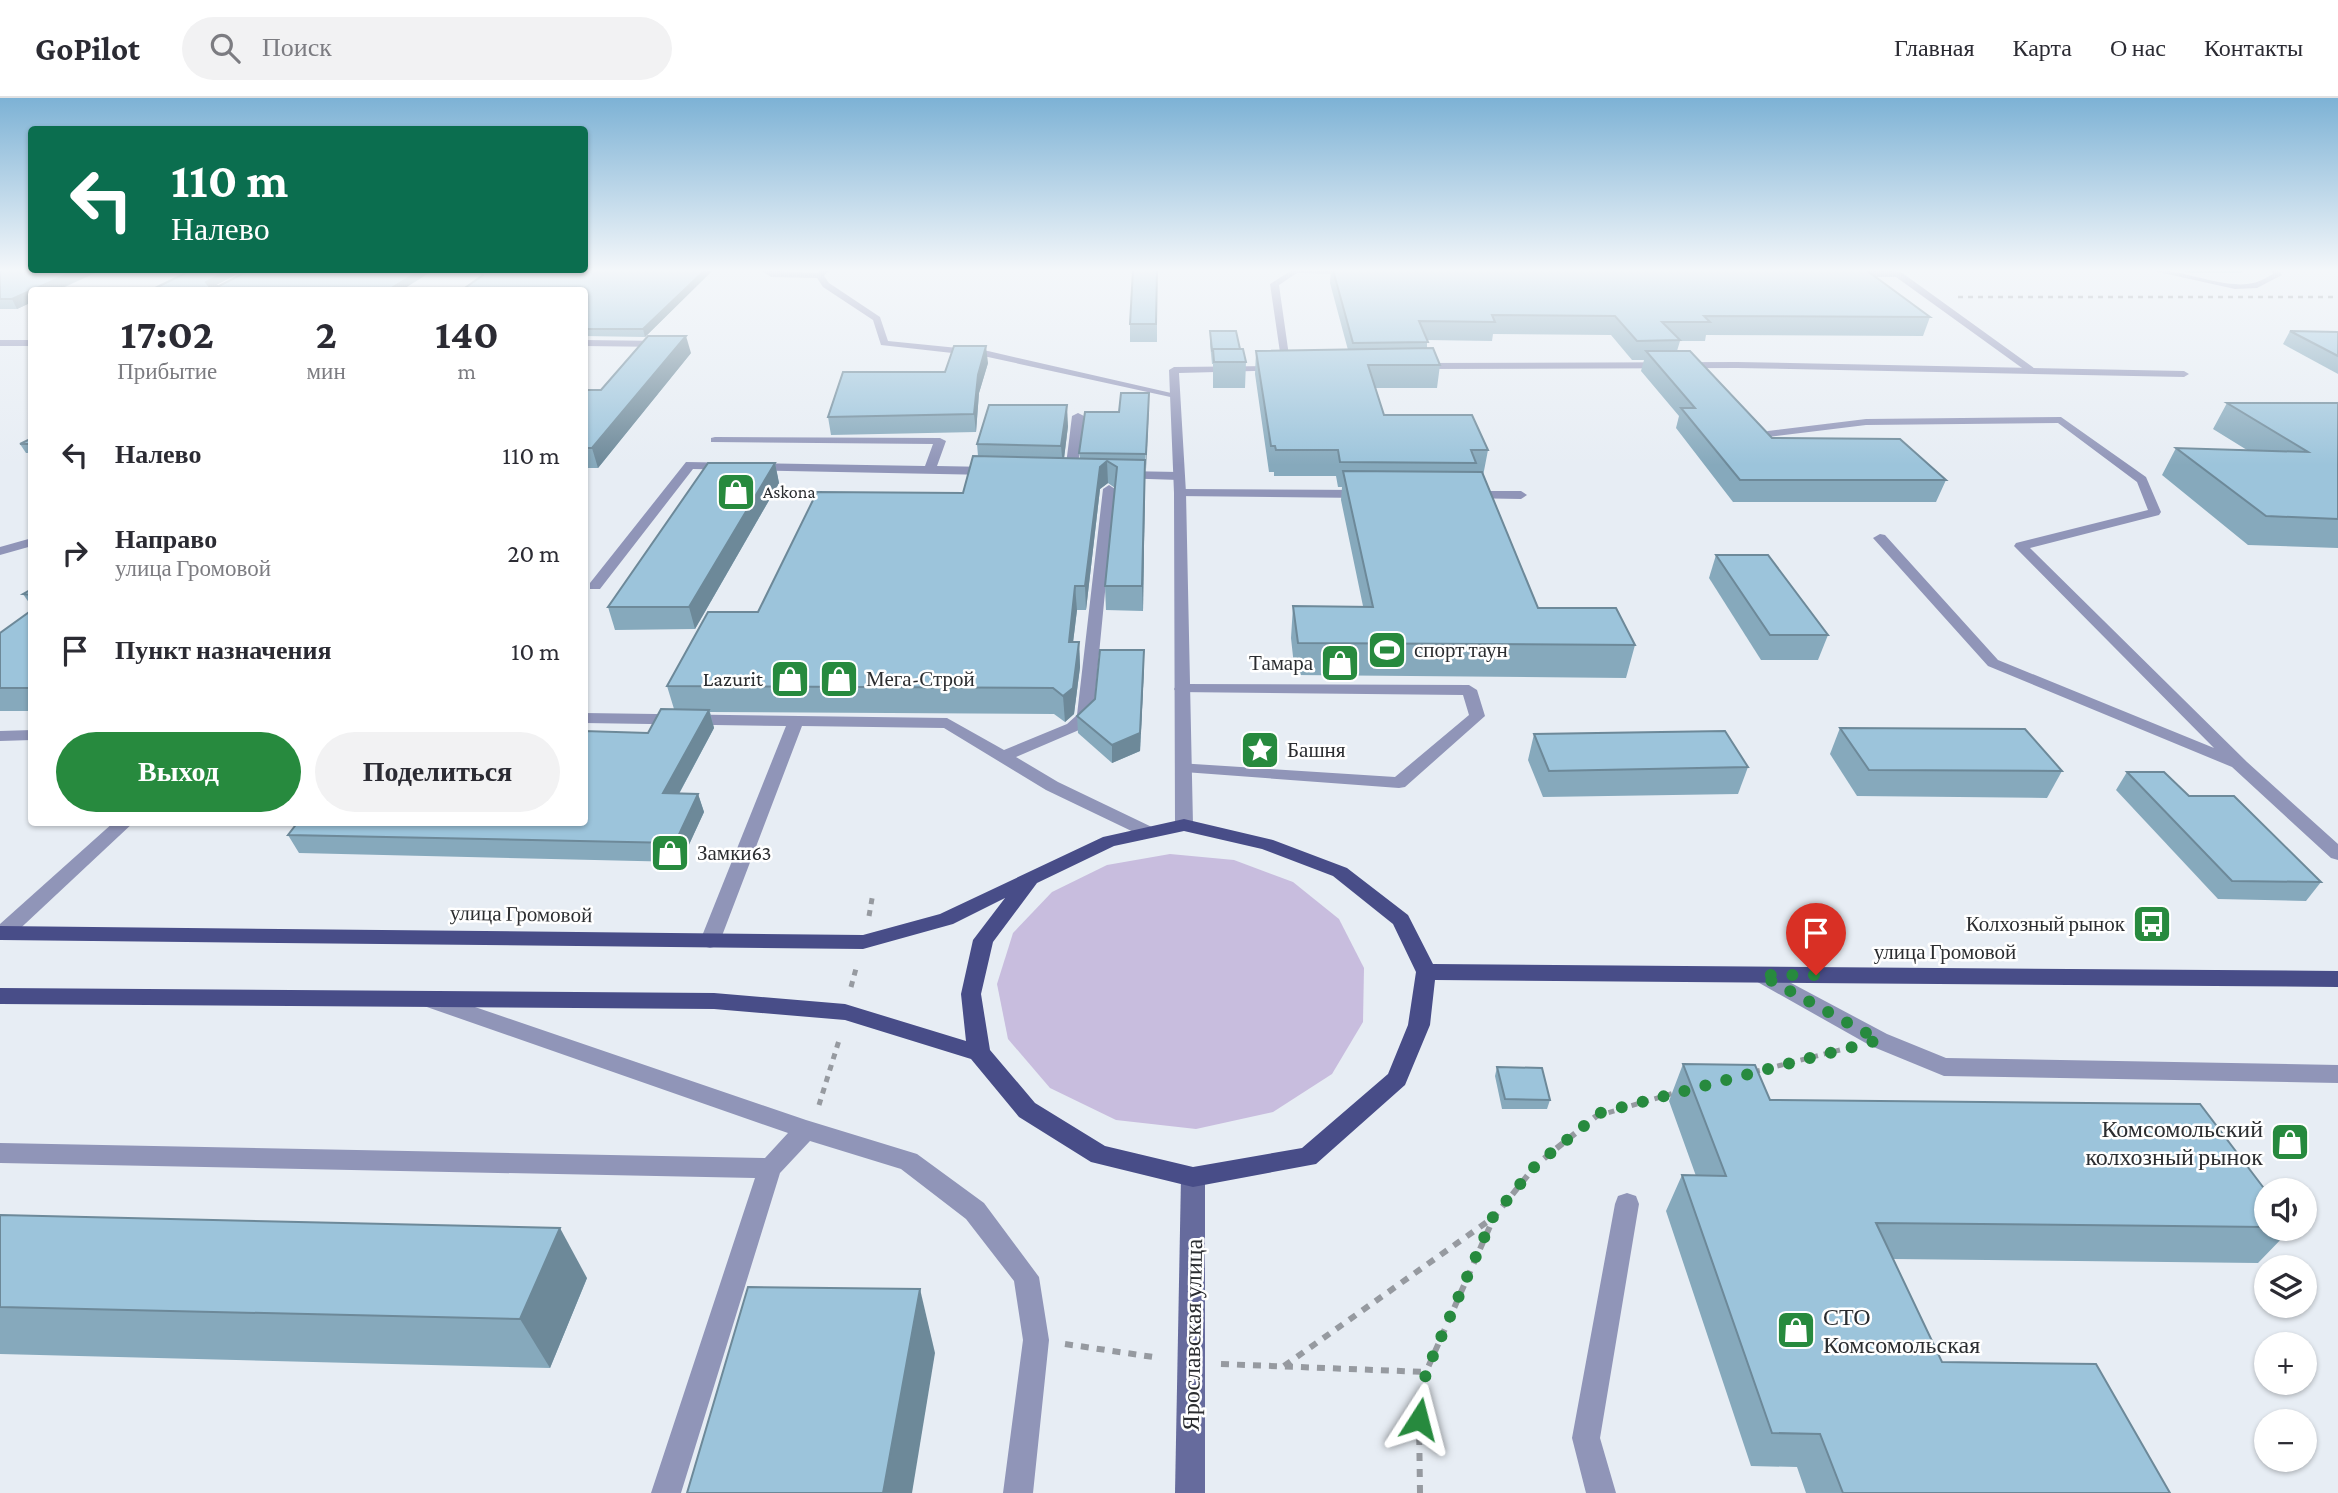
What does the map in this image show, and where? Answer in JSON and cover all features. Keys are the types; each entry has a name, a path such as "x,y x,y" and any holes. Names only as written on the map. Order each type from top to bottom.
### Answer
{"main road":[{"name":"улица Громовой","path":"1,933 863,942 946,919 1109,841 1184,825"},
{"path":"1030,878 983,940 971,994 979,1053 1027,1111 1099,1156 1193,1177 1308,1157 1398,1079 1419,1025 1426,972 1401,920 1340,873 1267,844 1184,825"},
{"name":"улица Громовой","path":"1426,972 2338,979"},
{"path":"0,996 714,1001 845,1012 979,1053"},
{"name":"Ярославская улица","path":"1191,1493 1193,1177"}],"street":[{"path":"882,335 884,343 988,354 1175,395"},
{"path":"1184,825 1180,493 1174,370 1294,368 1286,335"},
{"path":"1983,335 2033,371"},
{"path":"0,344 28,343"},
{"path":"588,343 670,344"},
{"path":"1407,366 1737,365 2184,373"},
{"path":"1078,416 1065,473 1084,474"},
{"path":"1768,434 1866,422 2061,419 2142,480 2155,513 2021,546 2241,766 2338,854"},
{"path":"715,440 940,441 930,470"},
{"path":"595,586 690,465 1007,471"},
{"path":"1001,757 1073,727 1085,716 1110,482 1179,476"},
{"path":"1180,493 1385,494"},
{"path":"1453,495 1521,495"},
{"path":"1880,538 1993,663 2241,766"},
{"path":"0,551 28,543"},
{"path":"1182,689 1469,690 1477,716 1399,783 1184,767"},
{"path":"588,718 947,723 1052,786 1150,832"},
{"path":"710,941 796,721"},
{"path":"0,736 28,735"},
{"path":"1,933 121,826"},
{"path":"1761,975 1879,1040 1944,1067 2338,1074"},
{"path":"427,999 806,1130 909,1161 975,1211 1026,1277 1036,1340 1018,1493"},
{"path":"666,1493 770,1168 806,1130"},
{"path":"0,1153 770,1168"},
{"path":"1601,1493 1586,1438 1627,1204"}],"path":[{"path":"1746,1074 1879,1040"},
{"path":"1284,1367 1493,1217 1536,1165 1600,1113 1679,1092"},
{"path":"1420,1493 1419,1419 1426,1372 1493,1217"},
{"path":"1036,1340 1192,1363 1426,1372"}],"shaded area":[{"path":"1170,854 1234,860 1293,882 1339,919 1364,968 1363,1022 1332,1074 1273,1112 1196,1129 1116,1120 1050,1088 1008,1039 997,984 1013,933 1052,892 1107,865"}],"building":[{"path":"1210,335 1237,335 1240,349 1212,350"},
{"path":"1351,335 1425,335 1428,342 1353,343"},
{"path":"1632,335 1675,335 1680,340 1637,341"},
{"path":"2298,335 2338,335 2338,356"},
{"path":"648,336 686,336 592,448 588,448 588,390 601,390"},
{"path":"954,346 986,346 978,375 974,414 828,417 843,372 945,372"},
{"path":"1433,348 1440,365 1368,365 1384,415 1472,415 1488,450 1471,450 1476,463 1340,462 1338,450 1276,450 1275,446 1271,446 1256,351"},
{"path":"1213,349 1243,349 1246,362 1214,362"},
{"path":"1646,351 1690,351 1772,438 1900,439 1946,480 1740,480 1681,408 1695,408"},
{"path":"1121,393 1149,393 1146,454 1079,453 1085,412 1119,412"},
{"path":"2227,403 2338,403 2338,519 2266,516 2176,448 2308,452"},
{"path":"989,405 1067,405 1061,446 977,444"},
{"path":"973,456 1145,460 1142,586 1105,586 1117,467 1107,461 1100,467 1085,586 1075,586 1069,642 1079,642 1073,688 1063,696 1053,688 667,686 708,612 758,612 817,492 963,493"},
{"path":"708,463 775,463 689,607 608,607"},
{"path":"1343,471 1482,472 1538,608 1616,608 1635,645 1298,643 1293,606 1373,607"},
{"path":"1716,555 1768,555 1828,635 1770,635"},
{"path":"28,613 28,688 0,688 0,633"},
{"path":"1100,650 1144,650 1140,733 1112,745 1077,716 1095,699"},
{"path":"661,709 709,710 663,793 698,794 675,843 288,835 295,826 588,826 588,731 648,733"},
{"path":"1840,728 2025,729 2062,771 1869,770"},
{"path":"1725,731 1748,767 1549,771 1534,734"},
{"path":"2127,772 2164,772 2189,796 2234,796 2321,882 2232,881"},
{"name":"СТО Комсомольская","path":"1683,1064 1755,1065 1770,1100 2200,1104 2256,1178 2254,1178 2254,1227 1876,1223 1942,1362 2096,1364 2170,1493 1843,1493 1820,1434 1772,1433 1682,1175 1726,1176"},
{"path":"1497,1067 1542,1068 1550,1100 1505,1099"},
{"path":"0,1215 560,1228 520,1319 0,1307"},
{"path":"748,1287 920,1289 883,1493 687,1493"}],"place":[{"name":"Askona","path":"736,492"},
{"name":"спорт таун","path":"1387,650"},
{"name":"Тамара","path":"1340,663"},
{"name":"Lazurit","path":"790,679"},
{"name":"Мега-Строй","path":"839,679"},
{"name":"Башня","path":"1260,750"},
{"name":"Замки63","path":"670,853"},
{"name":"Колхозный рынок","path":"2152,924"},
{"name":"Комсомольский колхозный рынок","path":"2290,1142"},
{"name":"СТО Комсомольская","path":"1796,1330"}],"route":[{"path":"1419,1419 1426,1372 1493,1217 1536,1165 1600,1113 1879,1040 1761,975 1816,975"}]}
